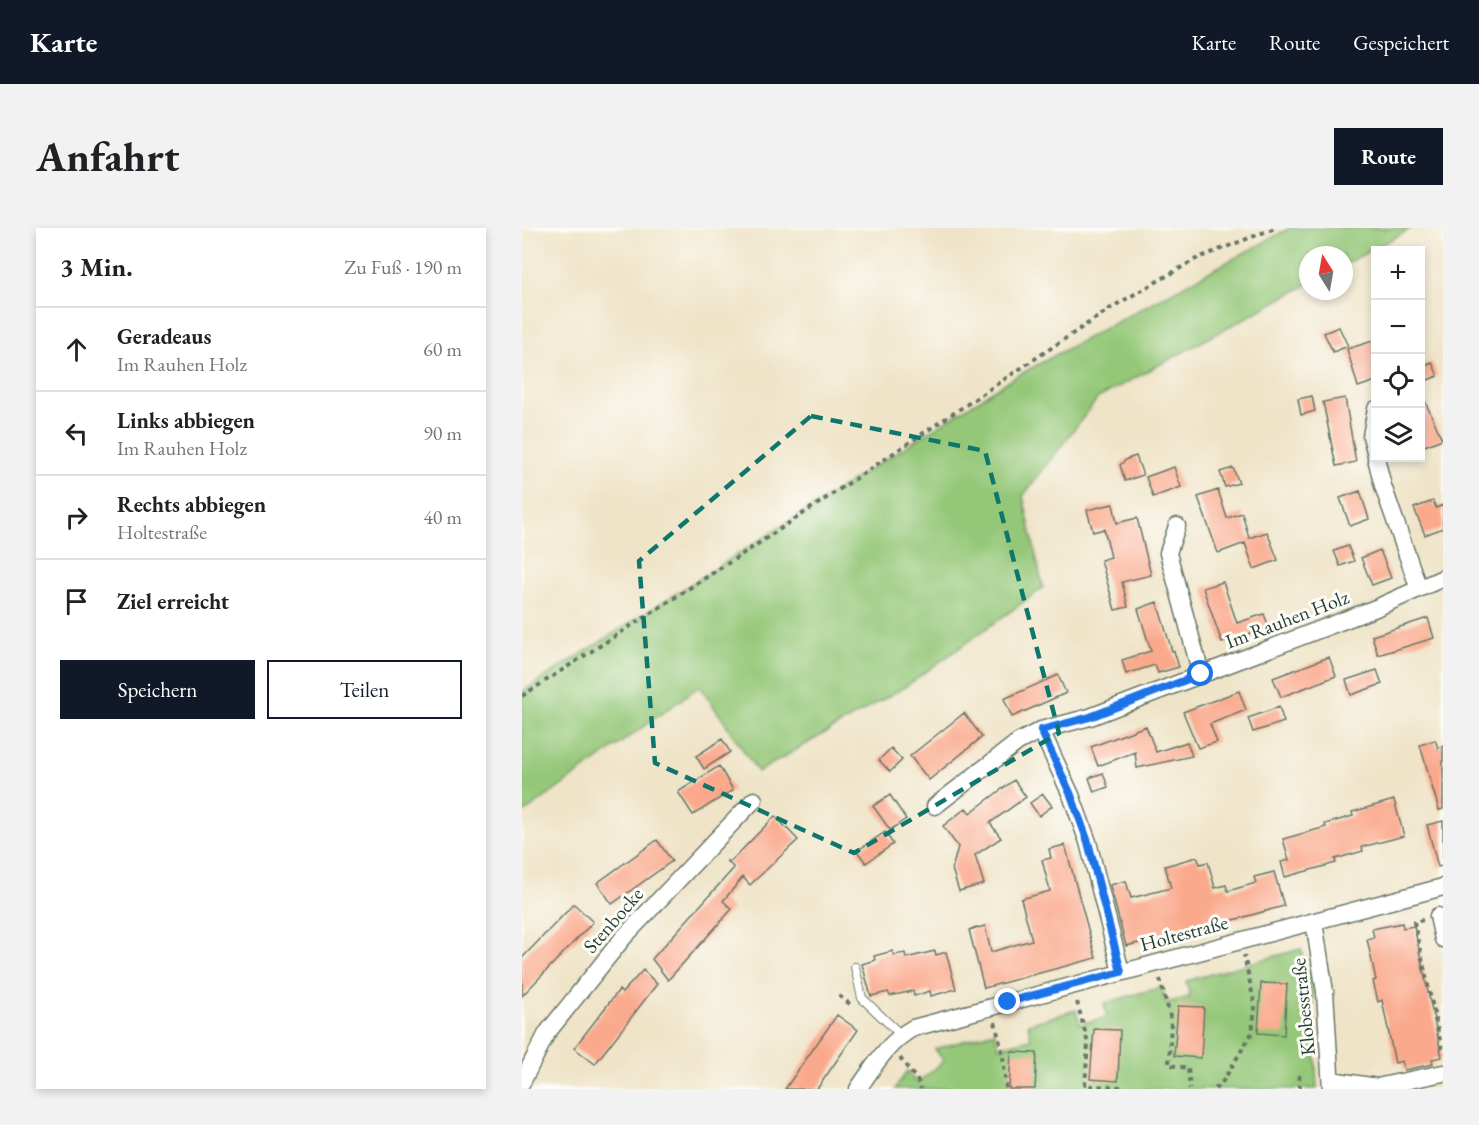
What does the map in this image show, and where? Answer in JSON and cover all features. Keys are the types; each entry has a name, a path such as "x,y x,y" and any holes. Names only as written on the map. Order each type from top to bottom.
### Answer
{"street":[{"path":"1377,462 1383,486 1419,589"},
{"path":"1178,526 1168,553 1201,674"},
{"name":"Im Rauhen Holz","path":"935,806 1018,742 1041,730 1090,717 1376,608 1443,578"},
{"path":"1041,730 1071,795 1088,842 1121,972"},
{"name":"Stenbocke","path":"522,1082 547,1033 623,938 754,800"},
{"name":"Holtestraße","path":"858,1089 881,1055 913,1028 1443,887"},
{"path":"1431,918 1443,939"},
{"name":"Klobesstraße","path":"1314,922 1325,992 1331,1085"},
{"path":"1331,1085 1377,1087 1443,1073"}],"lane":[{"path":"855,967 862,998 896,1040"}],"path":[{"path":"522,696 750,549 1114,306 1198,258 1275,228"},
{"path":"1431,918 1414,922 1443,1054"},
{"path":"1215,1089 1223,1081 1252,1033 1255,1006 1240,940"},
{"path":"1156,963 1171,1020 1169,1065 1188,1068 1190,1089"},
{"path":"1073,985 1088,1044 1085,1088 1121,1087 1124,1089"},
{"path":"991,1007 1003,1056 1006,1089"},
{"path":"896,1040 921,1089"},
{"path":"1299,1075 1300,1089"}],"highlighted area":[{"path":"811,416 985,451 1059,733 854,853 655,763 639,561"}],"green space":[{"path":"1290,228 1412,228 1379,246 1371,246 1371,250 1353,260 1353,246 1299,246 1299,289 1098,398 1023,496 1043,588 906,686 758,772 700,686 522,814 522,692 1013,378"},
{"path":"1301,949 1312,988 1317,1089 895,1089 907,1071 917,1083 944,1061 935,1049 995,1032 999,1047 1031,1039 1028,1024 1076,1010 1080,1024 1107,1017 1104,1003 1162,987 1166,1003 1190,997 1186,981"}],"building":[{"path":"1339,327 1348,346 1333,352 1324,333"},
{"path":"1371,342 1371,383 1358,387 1347,349"},
{"path":"1432,362 1438,376 1425,381 1425,365"},
{"path":"1312,396 1315,411 1301,415 1298,399"},
{"path":"1345,398 1356,462 1336,466 1323,402"},
{"path":"1425,401 1442,439 1425,446"},
{"path":"1136,456 1143,475 1125,481 1120,465"},
{"path":"1174,467 1181,487 1153,497 1146,477"},
{"path":"1233,468 1239,483 1225,487 1220,472"},
{"path":"1218,490 1227,518 1242,513 1249,538 1267,532 1278,560 1254,569 1245,543 1218,553 1198,497"},
{"path":"1360,491 1369,519 1350,526 1340,498"},
{"path":"1433,501 1436,508 1443,505 1443,528 1425,535 1414,508"},
{"path":"1113,504 1117,523 1137,518 1151,575 1122,582 1128,607 1115,610 1101,560 1111,557 1104,529 1093,532 1087,510"},
{"path":"1348,546 1354,561 1340,566 1334,551"},
{"path":"1380,550 1391,578 1372,585 1361,558"},
{"path":"1223,582 1237,623 1264,614 1269,627 1222,643 1203,588"},
{"path":"1157,602 1179,667 1158,673 1155,665 1126,674 1122,660 1151,651 1138,609"},
{"path":"1428,618 1434,638 1378,655 1372,636"},
{"path":"1329,657 1336,676 1281,697 1273,678"},
{"path":"1377,670 1382,684 1351,695 1346,680"},
{"path":"1058,675 1066,693 1012,717 1004,699"},
{"path":"1239,691 1246,710 1210,724 1217,742 1198,748 1183,712"},
{"path":"1279,707 1284,722 1253,732 1248,718"},
{"path":"964,713 982,737 929,780 910,756"},
{"path":"1146,726 1156,752 1187,742 1192,756 1137,768 1135,752 1098,766 1091,747"},
{"path":"722,739 730,752 704,769 696,756"},
{"path":"1435,740 1438,748 1443,746 1443,809 1439,810 1420,745"},
{"path":"891,748 902,760 890,772 879,760"},
{"path":"719,766 733,790 693,815 678,792"},
{"path":"1103,773 1108,787 1094,792 1089,778"},
{"path":"1014,780 1026,797 990,823 1001,838 975,855 984,884 959,891 952,869 958,847 943,826 966,808 970,813"},
{"path":"1043,794 1052,806 1039,816 1030,803"},
{"path":"890,795 906,819 890,830 873,806"},
{"path":"1394,800 1404,836 1362,847 1363,851 1335,859 1336,863 1285,877 1281,862 1289,860 1283,839 1326,827 1325,824 1353,816 1352,812"},
{"path":"775,816 798,840 750,885 743,877 723,901 732,909 668,980 652,959 734,868 727,861 731,861"},
{"path":"1443,821 1443,866 1438,867 1427,825"},
{"path":"885,832 893,844 866,863 857,851"},
{"path":"657,840 672,861 612,904 597,883"},
{"path":"1065,845 1096,958 984,988 969,930 985,926 991,952 1032,940 1021,899 1050,891 1042,860 1051,858 1049,849"},
{"path":"1197,857 1200,864 1208,862 1215,888 1226,885 1228,891 1256,883 1254,877 1274,872 1284,906 1143,945 1142,942 1126,946 1110,885 1126,881 1131,898 1171,888 1165,866"},
{"path":"574,904 593,922 522,996 522,958"},
{"path":"1402,923 1403,928 1414,926 1442,1057 1432,1059 1433,1064 1404,1070 1402,1061 1395,1063 1382,1000 1378,1002 1373,981 1376,980 1367,939 1374,937 1372,929"},
{"path":"893,951 894,955 905,953 906,958 935,951 936,955 946,952 956,989 931,996 930,991 914,996 913,991 890,996 888,992 871,996 862,964 875,960 874,956"},
{"path":"643,970 657,984 595,1064 574,1048 619,990 622,993"},
{"path":"1261,983 1287,984 1284,1035 1258,1033"},
{"path":"1178,1006 1204,1007 1201,1058 1174,1056"},
{"path":"837,1015 858,1030 817,1089 785,1089"},
{"path":"1094,1029 1120,1030 1118,1081 1090,1079"},
{"path":"1011,1052 1037,1053 1035,1089 1009,1089"}],"route":[{"path":"1008,1002 1121,972 1088,842 1071,795 1041,730 1090,717 1201,674"}]}
